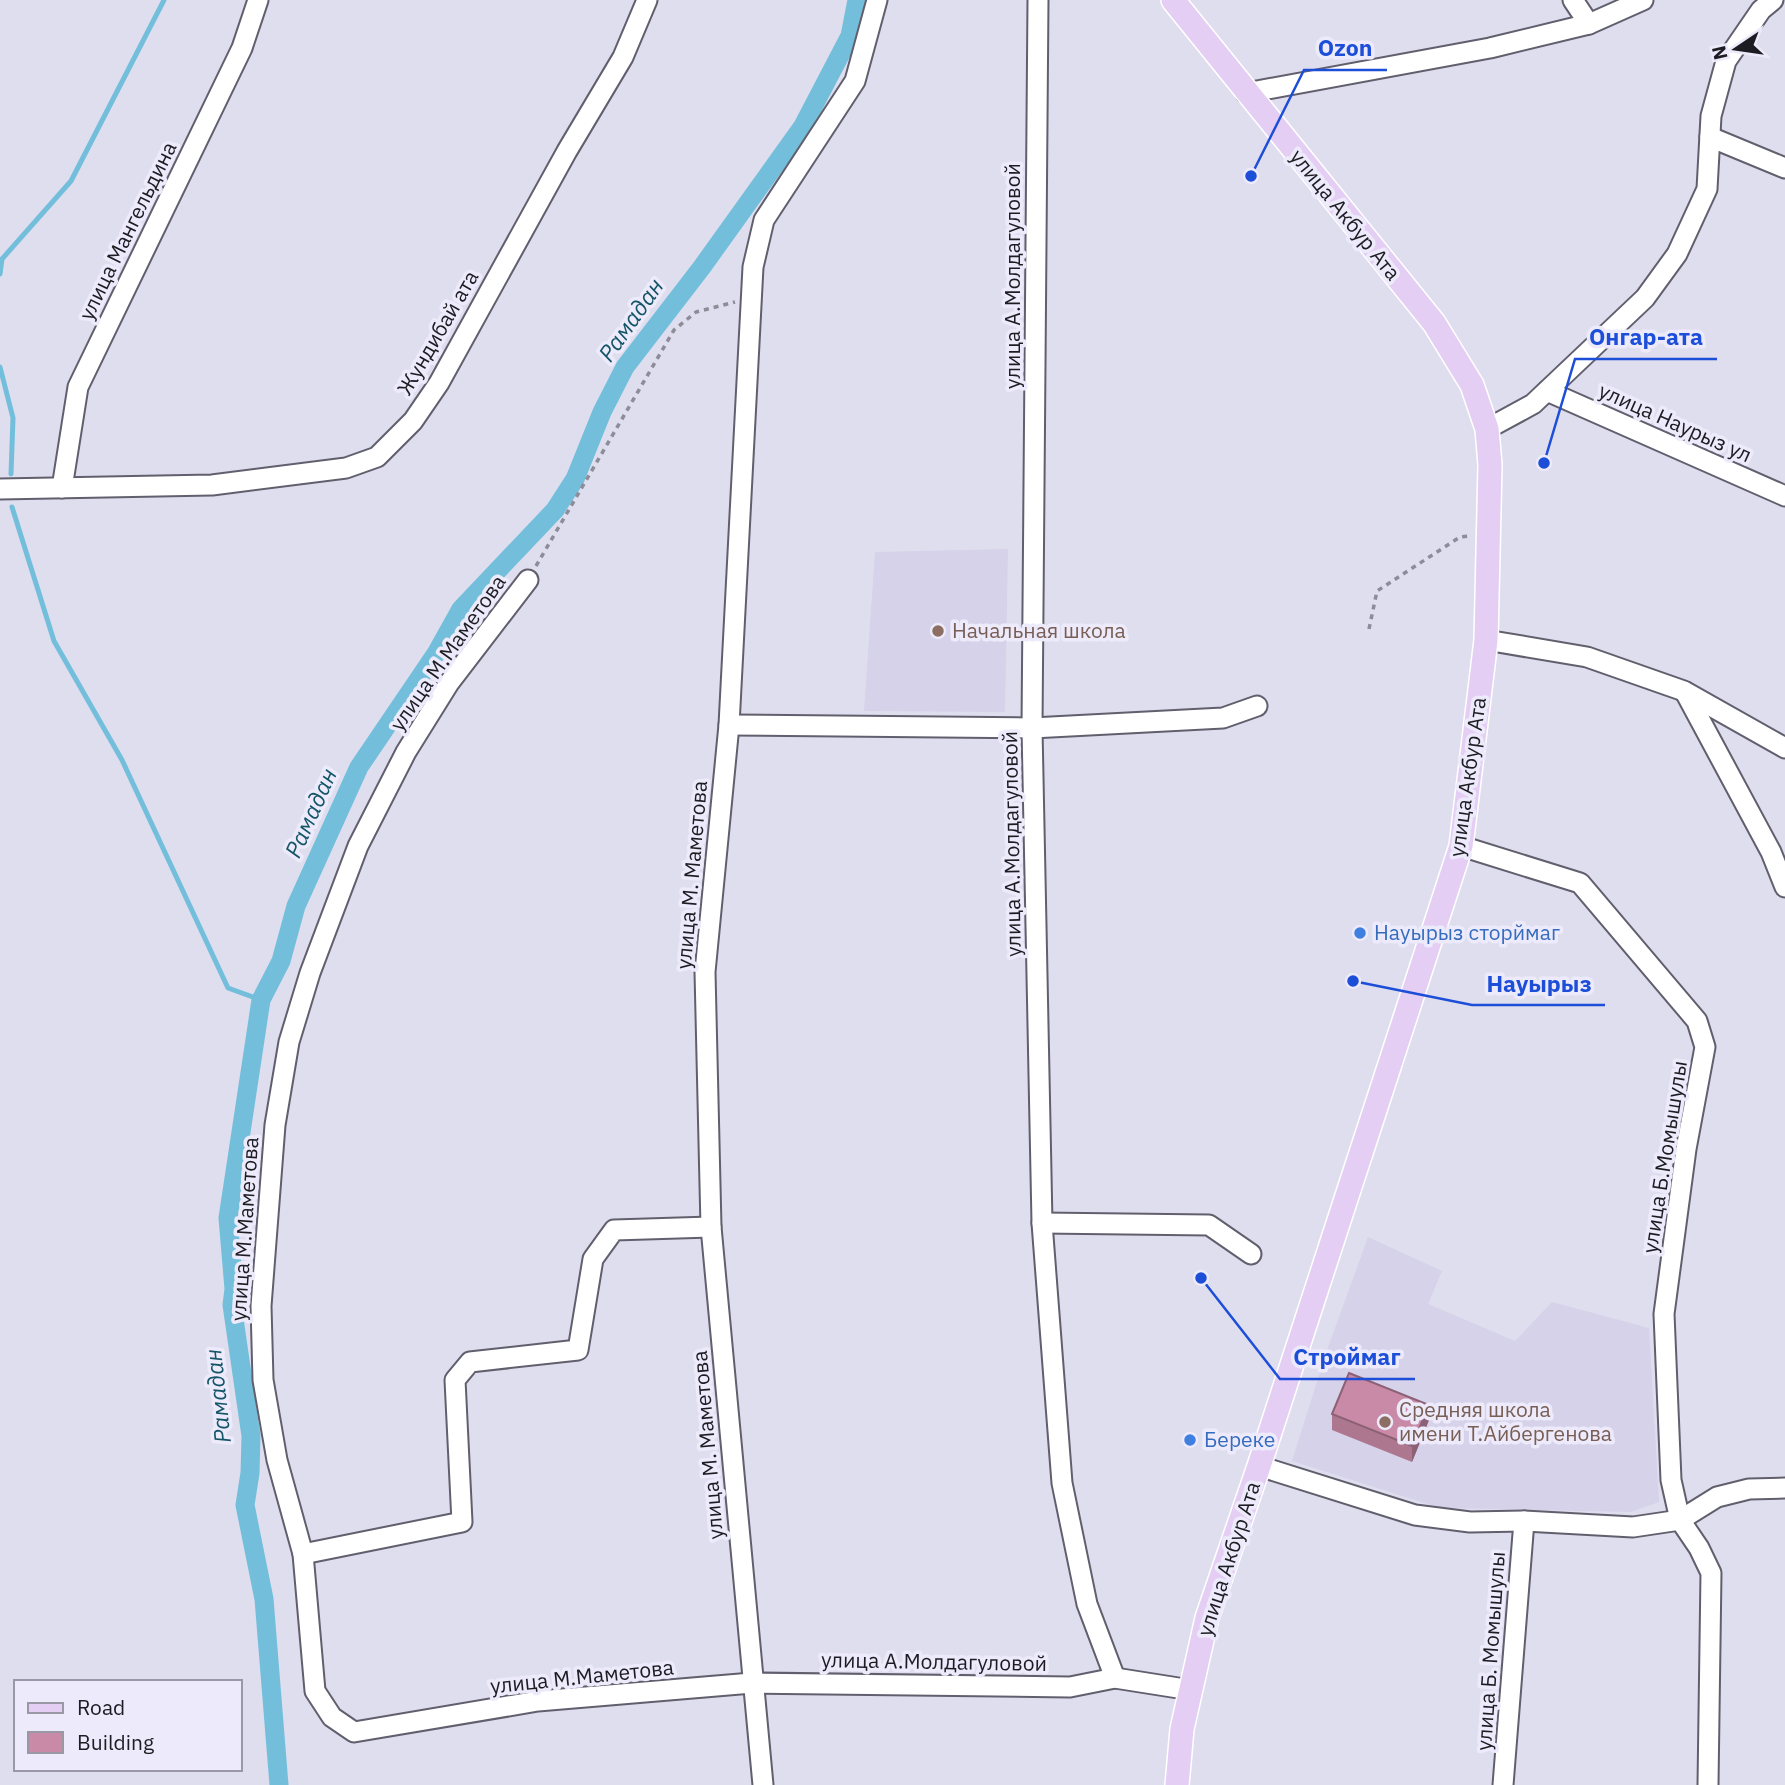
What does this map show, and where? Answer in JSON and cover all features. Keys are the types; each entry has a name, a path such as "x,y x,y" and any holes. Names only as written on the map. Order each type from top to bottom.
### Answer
{"main road":[{"name":"улица Акбур Ата","path":"1173,0 1434,323 1472,385 1487,429 1490,465 1486,640 1461,846 1207,1618 1182,1729 1177,1785"}],"street":[{"name":"улица Мангельдина","path":"62,488 78,387 242,48 258,0"},
{"name":"Жундибай ата","path":"0,489 212,485 345,468 377,457 413,421 439,383 567,151 623,57 647,0"},
{"name":"улица М. Маметова","path":"763,1785 711,1227 705,972 729,725 753,267 764,220 855,81 877,0"},
{"name":"улица А.Молдагуловой","path":"1038,0 1032,728 1042,1223 1062,1483 1087,1604 1115,1678"},
{"path":"1573,0 1589,24"},
{"path":"1246,93 1490,48 1589,24 1643,0"},
{"path":"1487,429 1533,404 1645,298 1677,254 1707,189 1711,116 1726,61 1761,10 1773,0"},
{"path":"1710,137 1785,168"},
{"name":"улица Наурыз ул","path":"1547,391 1785,496"},
{"name":"улица М.Маметова","path":"528,580 449,683 400,763 358,846 310,973 289,1042 275,1125 261,1306 263,1380 276,1460 303,1553 315,1691 332,1717 354,1732 538,1701 752,1683"},
{"path":"1486,640 1587,657 1684,691 1785,748"},
{"path":"1684,691 1770,852 1785,887"},
{"path":"729,725 1032,728 1223,718 1257,706"},
{"name":"улица Б.Момышулы","path":"1461,846 1580,883 1697,1021 1705,1047 1686,1149 1664,1314 1671,1480 1680,1520 1699,1548 1711,1573 1708,1785"},
{"path":"1042,1223 1209,1225 1251,1254"},
{"path":"303,1553 462,1521 455,1380 470,1362 578,1350 593,1259 614,1230 711,1227"},
{"path":"1259,1466 1415,1515 1470,1522 1524,1521 1633,1527 1680,1520 1717,1497 1749,1489 1785,1488"},
{"name":"улица Б. Момышулы","path":"1503,1785 1524,1521"},
{"name":"улица А.Молдагуловой","path":"752,1683 1070,1687 1115,1678 1191,1690"}],"path":[{"path":"528,580 674,330 695,312 752,298"},
{"path":"1369,629 1377,590 1460,537 1489,533"}],"shaded area":[{"name":"Начальная школа","path":"1008,549 1005,712 864,711 875,552"},
{"path":"1368,1237 1442,1271 1428,1304 1515,1341 1552,1302 1649,1328 1659,1502 1631,1512 1440,1508 1292,1461 1326,1353"}],"building":[{"path":"1349,1373 1429,1405 1412,1446 1332,1414"}],"waterway":[{"path":"0,274 2,259 71,181 164,0"},
{"name":"Рамадан","path":"279,1785 264,1599 245,1505 250,1473 251,1436 232,1305 234,1289 228,1218 261,1000 281,961 296,906 359,767 437,652 461,609 555,510 575,479 602,412 625,367 702,267 803,126 850,36 857,0"},
{"path":"0,367 13,418 11,474"},
{"path":"12,507 54,641 122,760 228,988 261,1000"}],"place":[{"name":"Ozon","path":"1251,176"},
{"name":"Онгар-ата","path":"1544,463"},
{"name":"Начальная школа","path":"938,631"},
{"name":"Науырыз сторймаг","path":"1360,933"},
{"name":"Науырыз","path":"1353,981"},
{"name":"Строймаг","path":"1201,1278"},
{"name":"Средняя школа имени Т.Айбергенова","path":"1385,1422"},
{"name":"Береке","path":"1190,1440"}]}
